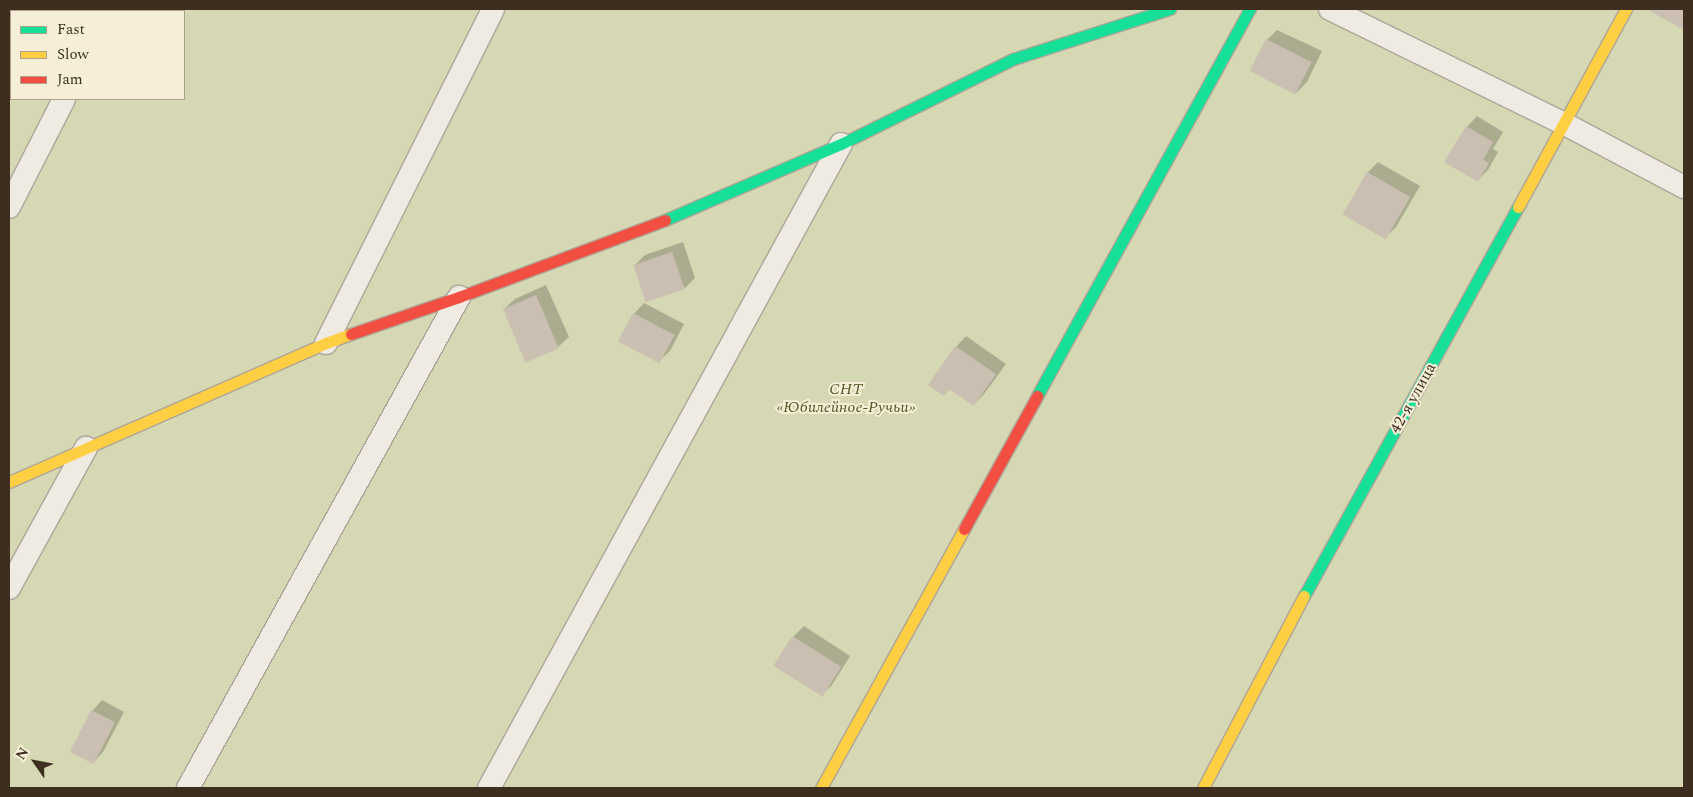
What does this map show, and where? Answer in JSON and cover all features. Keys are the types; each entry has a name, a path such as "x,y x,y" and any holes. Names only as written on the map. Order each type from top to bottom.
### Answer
{"street":[{"path":"326,343 493,9"},
{"path":"9,482 326,343 459,297 660,222 841,144 1013,59 1170,9"},
{"path":"821,788 1250,9"},
{"path":"1330,9 1563,124 1684,187"},
{"name":"42-я улица","path":"1203,788 1279,642 1626,9"},
{"path":"9,207 63,100"},
{"path":"489,788 841,144"},
{"path":"188,788 459,297"},
{"path":"9,588 86,448"}],"green space":[{"name":"СНТ «Юбилейное-Ручьи»","path":"9,9 1684,9 1684,788 9,788"}],"building":[{"path":"1684,9 1684,30 1648,10"},
{"path":"1266,39 1311,62 1295,94 1250,71"},
{"path":"1466,126 1493,142 1483,160 1489,163 1478,182 1444,162"},
{"path":"1367,172 1410,197 1386,239 1342,214"},
{"path":"672,252 685,289 646,302 633,265"},
{"path":"536,295 559,348 526,362 503,309"},
{"path":"633,313 674,335 659,363 618,341"},
{"path":"955,346 996,374 974,406 949,389 944,396 928,385"},
{"path":"792,636 841,667 823,696 773,666"},
{"path":"91,710 115,722 94,764 70,752"}],"traffic: fast":[{"path":"665,220 841,144 1013,59 1170,9"},
{"path":"1037,396 1250,9"},
{"path":"1304,596 1518,207"}],"traffic: slow":[{"path":"1518,207 1626,9"},
{"path":"9,482 326,343 351,334"},
{"path":"821,788 964,529"},
{"path":"1203,788 1304,596"}],"traffic: jam":[{"path":"351,334 459,297 665,220"},
{"path":"964,529 1037,396"}]}
